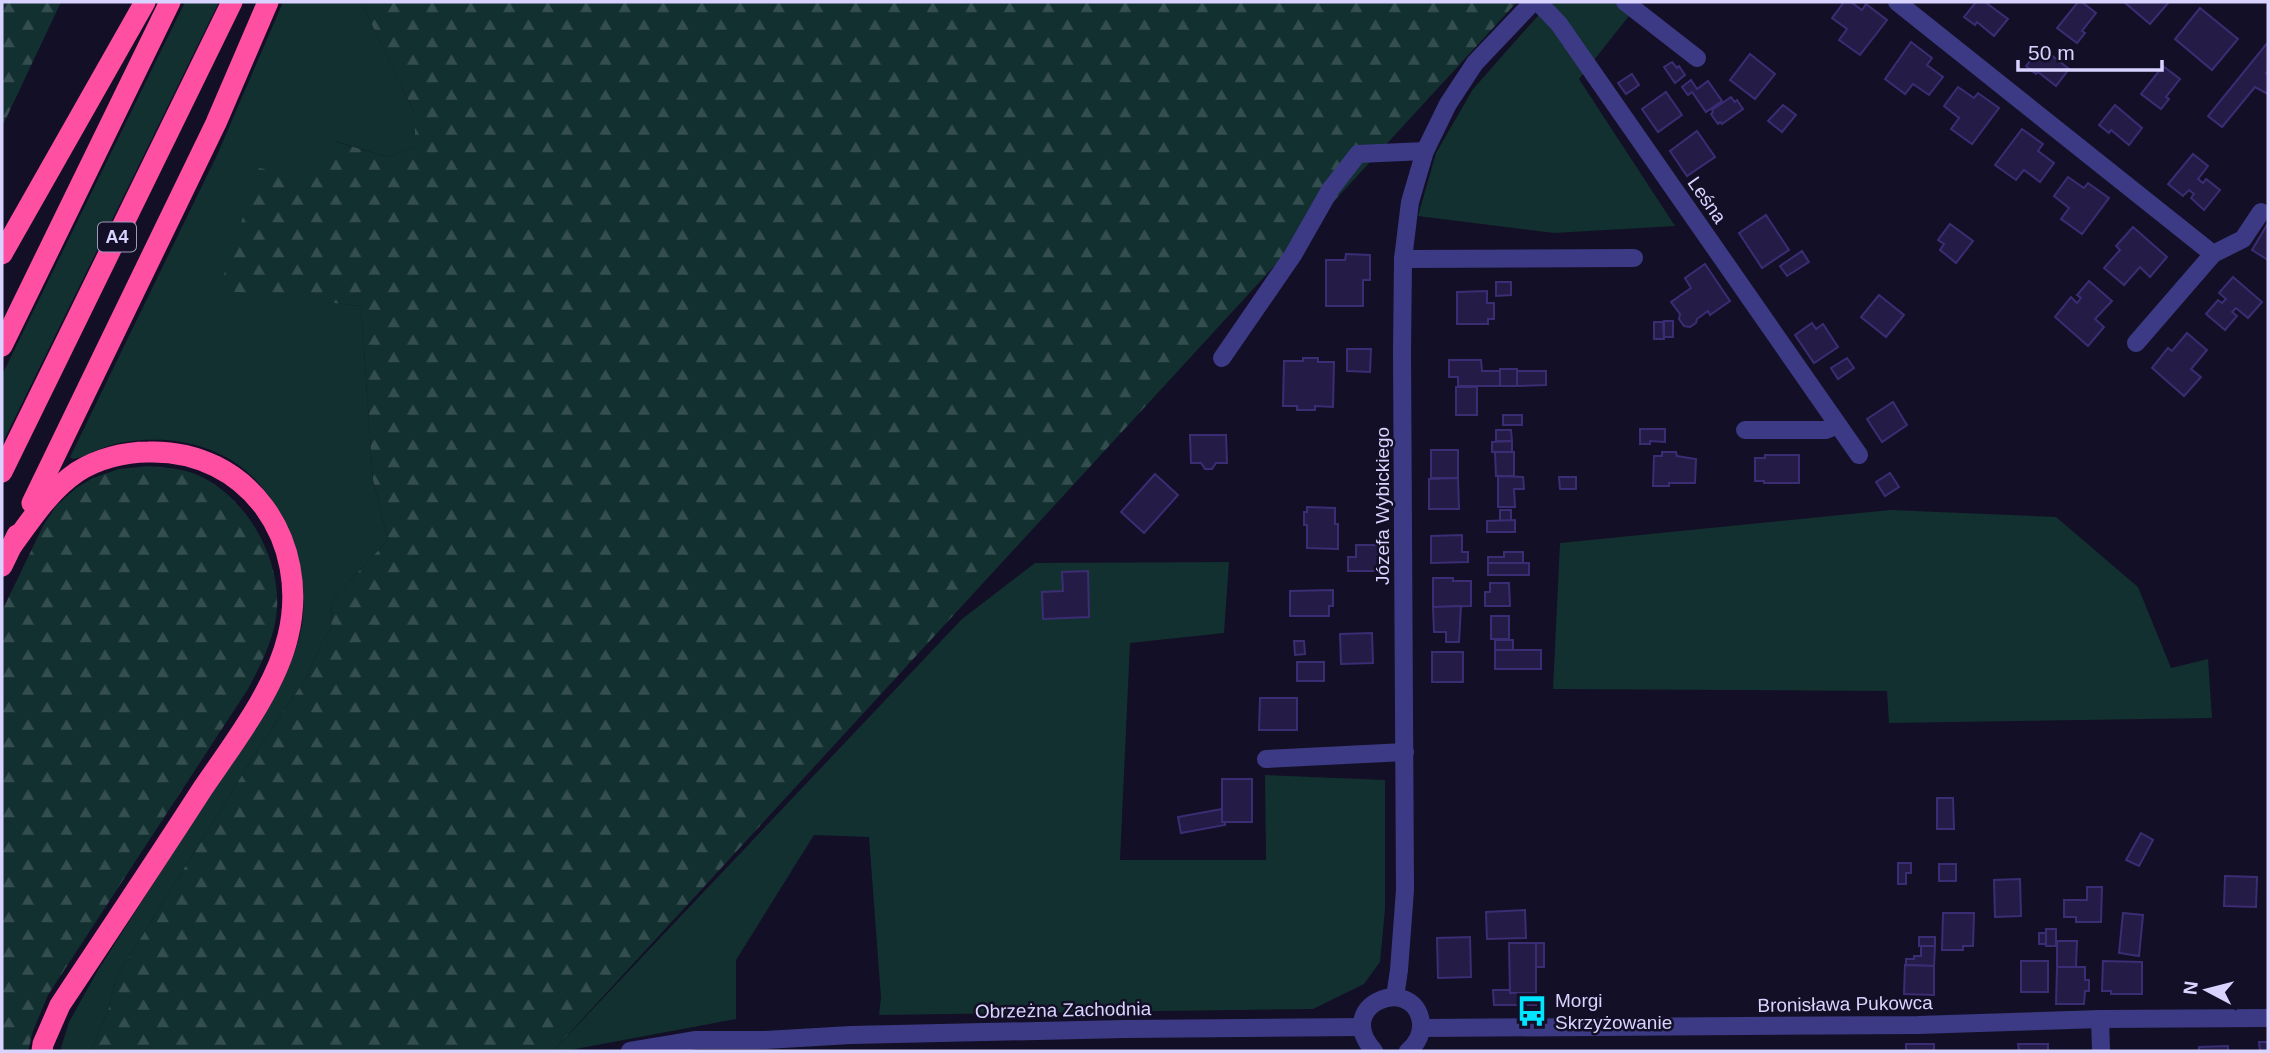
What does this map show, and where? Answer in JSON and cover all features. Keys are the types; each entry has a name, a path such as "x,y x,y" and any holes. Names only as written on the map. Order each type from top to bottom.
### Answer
{"highway":[{"path":"2,254 145,2"},
{"path":"2,346 170,2"},
{"name":"A4","path":"2,472 232,2"},
{"path":"6,556 216,122 268,2"},
{"path":"6,556 51,493 79,471 114,456 162,451 209,462 249,488 264,507 279,535 289,561 294,585 288,637 276,671 244,727 60,1005 42,1051"}],"street":[{"name":"Leśna","path":"1425,150 1448,104 1475,63 1535,2 1559,24 1859,455"},
{"path":"1625,2 1697,58"},
{"path":"1897,2 2213,254"},
{"name":"Józefa Wybickiego","path":"1395,997 1405,890 1403,259 1410,202 1425,150"},
{"path":"1223,358 1293,255 1330,190 1357,154 1425,150"},
{"path":"2136,344 2213,254 2243,239 2261,212"},
{"path":"1403,259 1634,258"},
{"path":"1745,430 1826,430 1838,425"},
{"path":"1266,759 1405,752"},
{"path":"1374,1051 1365,1041 1362,1027 1364,1015 1371,1005 1382,998 1395,997 1405,1000 1420,1016 1422,1028 1419,1039 1408,1051"},
{"name":"Bronisława Pukowca","path":"1422,1028 1849,1026 2268,1018"},
{"path":"2101,1020 2101,1051"},
{"name":"Obrzeżna Zachodnia","path":"629,1051 696,1040 765,1040 837,1035 1362,1027"},
{"name":"Obrzeżna Zachodnia","path":"726,1051 765,1040"}],"green space":[{"path":"2,2 61,2 2,127"},
{"path":"185,2 219,2 2,444 2,375"},
{"path":"283,2 361,2 415,114 415,147 387,157 335,141 219,289 361,306 373,480 388,540 332,600 331,629 322,642 306,678 259,748 116,978 109,1008 91,1051 60,1051 69,1022 98,970 276,692 300,635 303,616 301,574 289,532 267,494 237,464 204,448 167,440 122,442 77,458 70,457 217,155"},
{"path":"361,2 1517,2 553,1051 91,1051 109,1008 116,978 259,748 306,678 322,642 331,629 332,600 388,540 373,480 361,306 219,290 259,168 302,175 334,141 387,157 415,147 415,114"},
{"path":"1550,2 1640,2 1579,79 1675,226 1554,233 1418,216 1436,153 1473,89"},
{"path":"149,466 186,471 206,479 222,490 249,518 267,552 273,571 277,609 273,630 248,689 48,995 28,1051 2,1051 2,611 43,526 56,506 76,488 93,478 119,469"},
{"path":"1890,510 2056,517 2138,587 2171,668 2208,659 2212,718 1889,723 1887,691 1553,689 1560,543"},
{"path":"1229,562 1224,633 1130,643 1120,860 1266,860 1265,775 1385,780 1385,909 1380,962 1364,984 1313,1009 879,1015 881,998 869,837 814,835 736,960 736,1019 553,1051 962,619 1035,563"}],"building":[{"path":"1844,2 1851,2 1862,10 1866,4 1887,20 1860,55 1839,40 1847,29 1832,18"},
{"path":"1976,2 1985,2 2008,19 1994,36 1977,22 1975,25 1964,17"},
{"path":"2078,2 2096,13 2082,31 2085,33 2077,43 2057,28"},
{"path":"2124,2 2169,2 2150,24"},
{"path":"2200,8 2238,39 2212,70 2175,39"},
{"path":"1911,42 1932,58 1927,65 1943,77 1929,95 1913,84 1905,94 1885,79"},
{"path":"2268,42 2268,94 2255,87 2222,127 2208,116"},
{"path":"2041,47 2069,69 2056,86 2026,66"},
{"path":"1750,54 1775,74 1755,99 1730,80"},
{"path":"1672,62 1677,68 1679,66 1685,75 1675,83 1664,67"},
{"path":"2163,66 2180,79 2166,97 2169,99 2161,109 2141,94"},
{"path":"1632,74 1639,85 1626,94 1618,83"},
{"path":"1691,80 1697,89 1708,81 1722,101 1706,112 1692,92 1688,95 1682,87"},
{"path":"1958,87 1974,98 1978,93 1999,108 1972,144 1951,129 1959,118 1944,106"},
{"path":"1666,92 1682,115 1658,132 1642,109"},
{"path":"1731,97 1735,102 1737,100 1743,109 1718,124 1711,114 1712,110"},
{"path":"1783,105 1796,115 1782,132 1768,121"},
{"path":"2115,105 2142,128 2129,145 2111,130 2109,133 2099,125"},
{"path":"2022,129 2043,144 2038,151 2054,163 2040,182 2024,170 2016,180 1995,165"},
{"path":"1697,131 1715,157 1687,176 1670,151"},
{"path":"2193,154 2208,166 2198,179 2203,183 2206,179 2220,190 2204,210 2191,198 2194,194 2189,190 2183,196 2168,184"},
{"path":"2068,177 2084,188 2088,183 2109,198 2082,234 2061,219 2069,208 2054,196"},
{"path":"1766,215 1789,250 1762,268 1739,233"},
{"path":"1950,224 1973,241 1956,263 1940,250 1944,244 1938,240"},
{"path":"2268,225 2268,260 2252,250"},
{"path":"2133,227 2167,257 2150,277 2140,267 2124,285 2104,268 2120,250 2116,246"},
{"path":"1802,251 1809,262 1787,276 1780,266"},
{"path":"1346,254 1370,255 1370,280 1363,280 1363,306 1326,306 1326,260 1345,260"},
{"path":"1705,264 1730,301 1710,315 1708,311 1690,327 1684,326 1679,319 1680,314 1671,302 1691,288 1685,278"},
{"path":"2233,277 2262,302 2248,318 2236,308 2232,312 2237,316 2225,330 2206,314 2218,300 2222,303 2226,299 2219,293"},
{"path":"2089,281 2112,301 2095,319 2104,327 2088,346 2055,317 2071,297 2077,303 2081,298 2077,295"},
{"path":"1496,282 1511,282 1511,295 1496,296"},
{"path":"1487,291 1487,303 1494,303 1494,319 1488,319 1488,324 1457,324 1457,292"},
{"path":"1879,295 1904,315 1886,337 1861,317"},
{"path":"1664,321 1673,321 1673,337 1664,337"},
{"path":"1654,322 1663,322 1664,339 1654,339"},
{"path":"1812,323 1816,329 1823,324 1838,347 1814,363 1795,335"},
{"path":"2187,333 2207,350 2191,369 2201,377 2184,396 2152,368 2168,348 2172,351"},
{"path":"1347,349 1371,349 1370,372 1347,371"},
{"path":"1303,358 1334,362 1333,407 1315,406 1315,410 1297,410 1297,406 1283,406 1284,361 1303,361"},
{"path":"1847,358 1854,368 1838,379 1831,368"},
{"path":"1449,360 1481,360 1482,371 1500,371 1500,386 1458,386 1458,377 1449,377"},
{"path":"1500,369 1517,369 1517,386 1500,386"},
{"path":"1517,371 1546,371 1546,385 1517,386"},
{"path":"1456,387 1477,387 1477,415 1456,415"},
{"path":"1893,402 1907,425 1882,442 1867,419"},
{"path":"1503,415 1522,415 1522,425 1503,425"},
{"path":"1640,429 1665,429 1665,442 1650,441 1650,444 1640,444"},
{"path":"1496,430 1511,430 1512,441 1496,441"},
{"path":"1190,435 1226,435 1227,463 1216,463 1212,469 1205,469 1201,463 1191,463"},
{"path":"1512,441 1512,452 1492,452 1492,442"},
{"path":"1431,450 1458,450 1458,478 1431,478"},
{"path":"1495,452 1514,452 1514,476 1496,476"},
{"path":"1662,452 1676,452 1677,456 1696,459 1695,483 1653,486 1654,456 1662,456"},
{"path":"1765,455 1799,455 1799,483 1755,481 1755,458 1765,458"},
{"path":"1890,473 1899,487 1885,496 1876,482"},
{"path":"1155,474 1178,495 1144,533 1121,512"},
{"path":"1498,476 1523,477 1524,489 1514,489 1515,507 1498,507"},
{"path":"1559,477 1576,477 1576,489 1560,489"},
{"path":"1458,478 1459,509 1429,509 1429,479"},
{"path":"1307,507 1335,508 1338,549 1307,548 1304,512 1307,512"},
{"path":"1500,510 1511,510 1511,521 1500,521"},
{"path":"1515,520 1515,532 1487,532 1487,521"},
{"path":"1462,535 1462,552 1468,552 1468,562 1431,563 1431,536"},
{"path":"1356,545 1378,545 1378,571 1348,571 1348,557 1356,557"},
{"path":"1504,552 1523,552 1523,563 1488,563 1488,557 1504,557"},
{"path":"1488,563 1529,563 1529,575 1488,575"},
{"path":"1088,571 1089,617 1043,619 1042,592 1063,591 1062,572"},
{"path":"1433,578 1471,581 1471,606 1433,607"},
{"path":"1490,583 1509,583 1510,606 1485,606 1485,592 1490,592"},
{"path":"1333,590 1333,606 1329,606 1329,616 1290,616 1290,591"},
{"path":"1461,606 1459,642 1446,642 1446,632 1434,632 1433,607"},
{"path":"1491,616 1509,616 1509,639 1491,639"},
{"path":"1372,633 1373,663 1341,664 1340,634"},
{"path":"1495,640 1513,640 1513,650 1495,650"},
{"path":"1294,641 1304,641 1305,654 1295,655"},
{"path":"1495,650 1541,650 1541,669 1495,669"},
{"path":"1432,652 1463,652 1463,682 1432,682"},
{"path":"1297,662 1324,662 1324,681 1297,681"},
{"path":"1260,698 1297,698 1297,730 1259,730"},
{"path":"1222,779 1252,779 1252,822 1222,822"},
{"path":"1937,798 1953,798 1954,829 1937,829"},
{"path":"1222,809 1222,822 1225,822 1225,825 1181,833 1178,817"},
{"path":"2141,833 2153,840 2139,866 2126,860"},
{"path":"1898,863 1911,863 1911,873 1906,873 1906,884 1898,884"},
{"path":"1939,864 1956,864 1956,881 1939,881"},
{"path":"2225,876 2257,877 2256,907 2224,906"},
{"path":"2020,879 2021,916 1995,917 1994,880"},
{"path":"2087,887 2102,887 2101,922 2076,922 2076,917 2064,917 2064,900 2087,900"},
{"path":"1525,910 1526,938 1487,939 1486,912"},
{"path":"1943,913 1974,913 1973,946 1963,946 1963,950 1942,950"},
{"path":"2123,913 2143,915 2139,956 2119,953"},
{"path":"2046,929 2056,929 2056,946 2046,946"},
{"path":"2039,933 2046,933 2046,944 2039,944"},
{"path":"1470,937 1471,977 1438,978 1437,938"},
{"path":"1919,937 1935,937 1935,946 1919,946"},
{"path":"2057,941 2077,941 2076,967 2057,967"},
{"path":"1509,943 1536,943 1536,993 1510,993"},
{"path":"1536,943 1544,943 1544,967 1536,967"},
{"path":"1921,946 1935,946 1934,966 1906,965 1906,959 1921,956"},
{"path":"2021,961 2048,961 2048,992 2021,992"},
{"path":"2103,961 2142,962 2142,994 2111,994 2111,991 2102,991"},
{"path":"1905,965 1934,966 1934,995 1904,994"},
{"path":"2057,967 2085,967 2085,980 2089,980 2089,991 2085,991 2084,1004 2056,1004"},
{"path":"1493,990 1536,993 1536,1005 1494,1005"},
{"path":"2259,1042 2268,1042 2268,1051 2260,1051"},
{"path":"1906,1044 1934,1044 1934,1051 1906,1051"},
{"path":"2018,1044 2048,1044 2048,1051 2019,1051"},
{"path":"2228,1046 2228,1051 2199,1051 2199,1047"}],"place":[{"name":"Morgi Skrzyżowanie","path":"1532,1011"}]}
